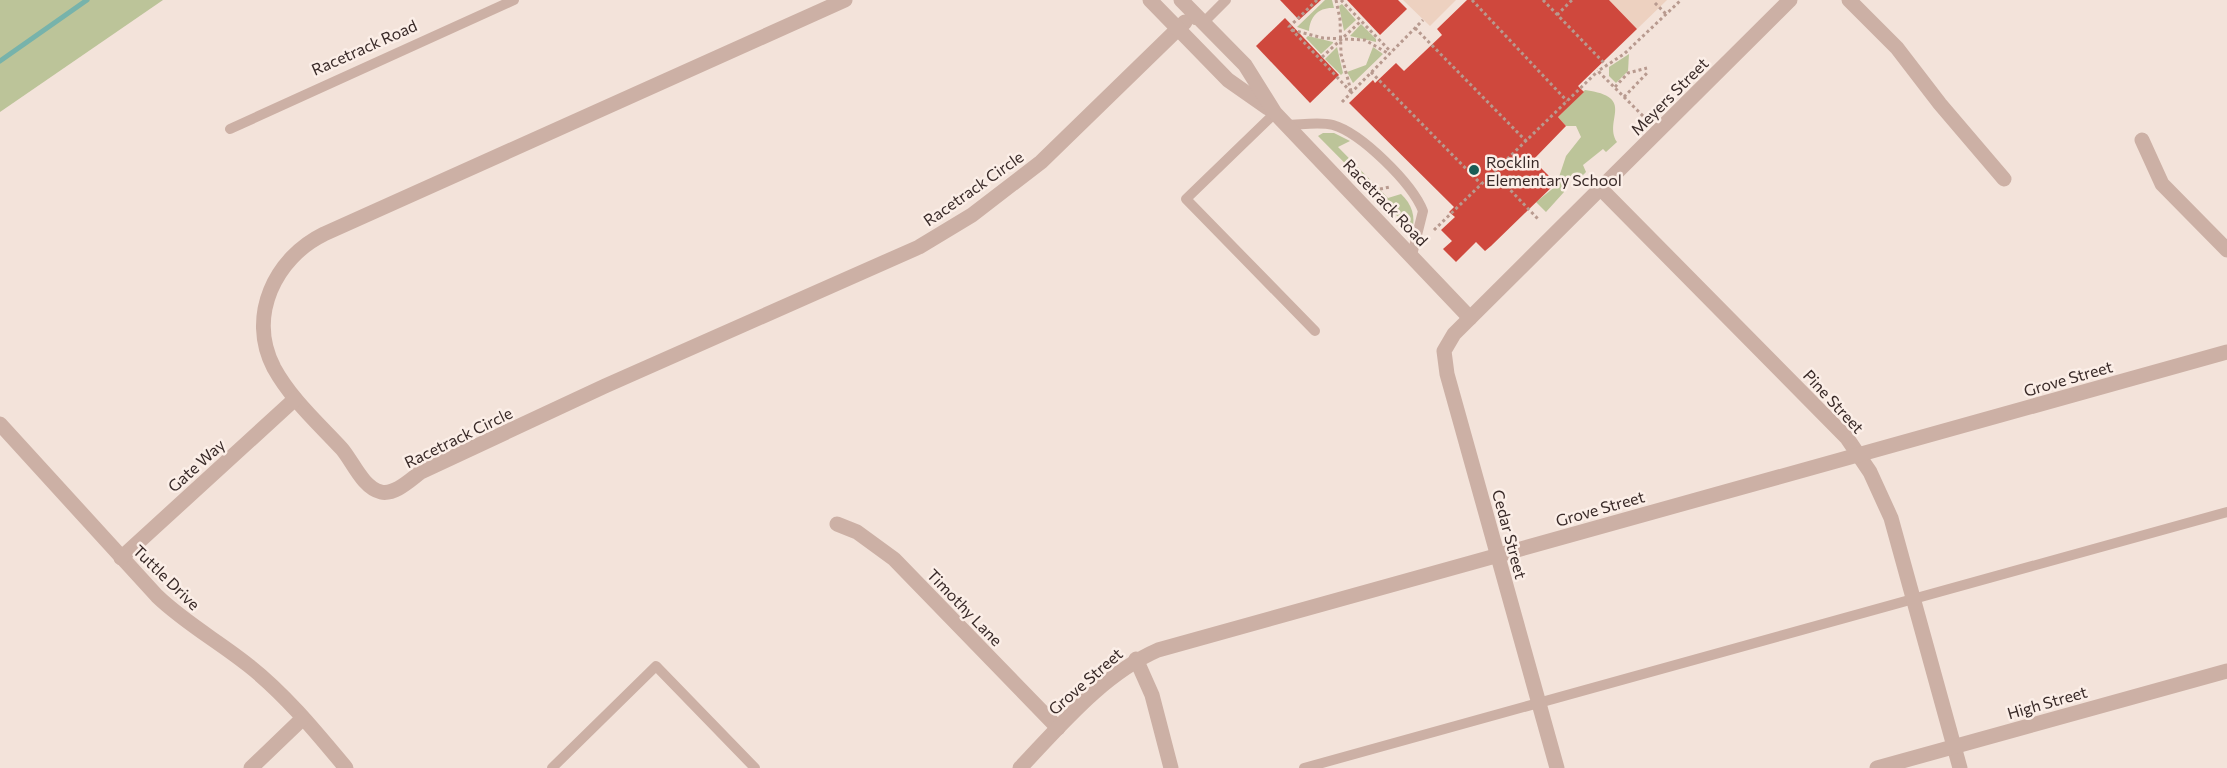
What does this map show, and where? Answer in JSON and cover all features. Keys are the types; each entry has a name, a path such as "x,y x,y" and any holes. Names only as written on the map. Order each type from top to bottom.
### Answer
{"street":[{"name":"Racetrack Circle","path":"845,0 304,245 284,264 271,286 264,321 269,358 296,399 344,452 366,482 377,491 388,493 421,472 594,392 920,247 972,215 1041,162 1188,23"},
{"name":"Racetrack Road","path":"1150,0 1188,23 1245,65 1275,113 1470,318"},
{"name":"Racetrack Road","path":"1180,0 1188,23 1228,80 1275,113"},
{"name":"Meyers Street","path":"1470,318 1790,0"},
{"path":"1849,0 1897,48 1940,104 2004,179"},
{"path":"2142,140 2162,184 2227,250"},
{"name":"Pine Street","path":"1601,189 1847,438 1859,455 1891,518 1960,768"},
{"name":"Cedar Street","path":"1470,318 1448,342 1444,351 1445,362 1496,555 1557,768"},
{"name":"Grove Street","path":"1020,768 1098,690 1136,659 1186,641 2227,352"},
{"name":"Gate Way","path":"121,558 296,399"},
{"name":"Tuttle Drive","path":"0,424 56,482 121,558 172,611 260,675 346,768"},
{"name":"Timothy Lane","path":"837,524 857,532 894,559 1058,728"},
{"path":"1136,659 1152,694 1171,768"},
{"name":"High Street","path":"1877,768 2227,671"},
{"path":"251,768 302,719"}],"lane":[{"name":"Racetrack Road","path":"230,129 514,0"},
{"path":"1188,23 1207,19 1226,0"},
{"path":"1275,113 1186,198 1315,331"},
{"path":"1286,125 1331,124 1352,133 1413,192 1423,211 1412,255"},
{"path":"1304,768 1913,597 2227,512"},
{"path":"552,768 656,666 755,768"}],"path":[{"path":"1317,0 1289,27 1351,92"},
{"path":"1336,0 1341,54 1351,92"},
{"path":"1341,0 1390,53"},
{"path":"1472,0 1568,101"},
{"path":"1543,0 1606,65"},
{"path":"1557,15 1572,0"},
{"path":"1432,232 1598,71 1624,54 1681,0"},
{"path":"1655,3 1666,14"},
{"path":"1342,102 1423,20"},
{"path":"1320,59 1361,21"},
{"path":"1415,28 1527,142"},
{"path":"1292,30 1341,40 1365,40 1390,53"},
{"path":"1615,87 1628,73 1648,70 1624,97"},
{"path":"1598,71 1643,116"},
{"path":"1371,72 1482,185"},
{"path":"1494,174 1539,220"}],"green space":[{"path":"0,0 163,0 0,112"},
{"path":"1325,0 1332,0 1334,8 1324,9 1316,14 1311,21 1309,31 1297,27"},
{"path":"1342,4 1356,20 1344,31 1339,6"},
{"path":"1361,24 1376,39 1376,42 1350,36"},
{"path":"1308,36 1333,43 1321,54 1306,38"},
{"path":"1337,47 1343,73 1341,75 1325,59"},
{"path":"1373,47 1383,54 1353,83 1347,72 1366,65"},
{"path":"1629,54 1628,71 1616,83 1609,76 1609,67"},
{"path":"1585,90 1601,93 1610,98 1614,104 1613,126 1617,142 1606,152 1603,149 1583,165 1586,172 1579,179 1568,178 1564,182 1564,192 1546,212 1536,202 1556,186 1566,156 1581,137 1576,126 1566,126 1558,117"},
{"path":"1323,133 1334,133 1350,141 1338,147 1388,198 1401,194 1405,198 1413,216 1412,231 1318,136"}],"shaded area":[{"path":"1403,0 1456,0 1430,26"},
{"path":"1609,0 1667,0 1637,29"}],"building":[{"path":"1280,0 1321,0 1299,20"},
{"path":"1347,0 1398,0 1407,9 1380,35"},
{"path":"1467,0 1609,0 1637,29 1578,86 1584,92 1558,117 1566,126 1533,160 1556,183 1485,251 1476,242 1456,262 1443,249 1452,241 1441,230 1455,217 1449,212 1454,207 1349,103 1373,80 1375,83 1396,63 1404,71 1442,35 1437,29"},
{"path":"1285,18 1339,75 1310,103 1256,46"}],"waterway":[{"path":"0,61 87,0"}],"place":[{"name":"Rocklin Elementary School","path":"1474,170"}]}
